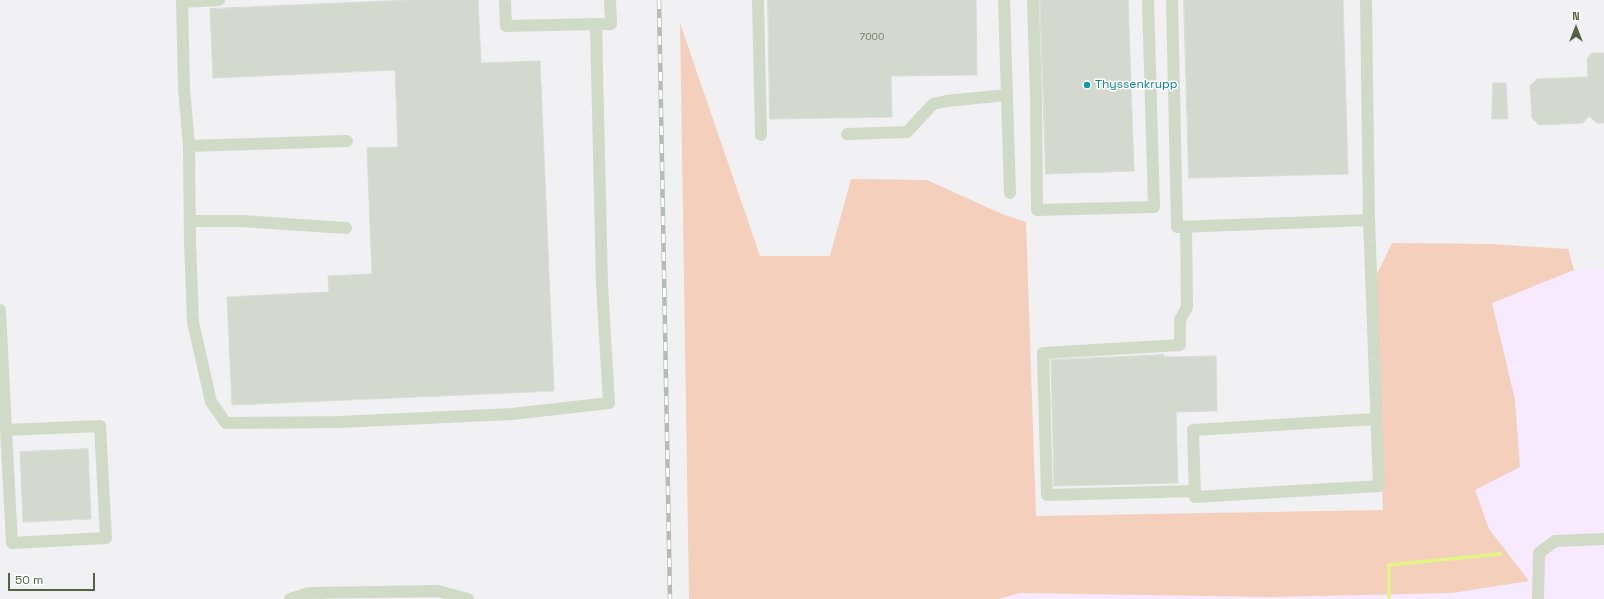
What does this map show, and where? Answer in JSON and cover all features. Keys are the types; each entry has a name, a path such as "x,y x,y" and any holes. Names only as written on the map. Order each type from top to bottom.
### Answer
{"lane":[{"path":"219,0 182,1 184,88 189,146 193,322 211,402 226,422 340,422 512,414 609,403 602,284 596,24"},
{"path":"505,0 506,26 611,24 610,0"},
{"path":"758,0 761,135"},
{"path":"1004,0 1010,193"},
{"path":"1033,0 1037,210 1154,207 1148,0"},
{"path":"1172,0 1177,228 1369,220"},
{"path":"1366,0 1369,220 1379,486 1195,497 1193,430 1376,419"},
{"path":"848,134 907,132 933,104 946,101 1007,94"},
{"path":"189,146 347,142"},
{"path":"190,221 241,221 346,228"},
{"path":"1186,227 1187,307 1180,320 1180,345 1043,353 1047,495 1195,491"},
{"path":"0,310 6,430 12,543 106,538 100,426 6,430"},
{"path":"1538,599 1539,553 1555,540 1604,539"},
{"path":"290,599 309,593 438,591 468,599"}],"shaded area":[{"path":"680,23 760,256 830,256 851,179 927,180 1002,214 1026,222 1036,516 1383,510 1376,276 1392,243 1490,244 1568,249 1574,270 1492,303 1515,400 1520,467 1475,490 1489,529 1529,581 1452,593 1272,597 1020,593 998,599 689,599"},
{"path":"1604,269 1604,599 845,599 842,526 1383,510 1376,276"}],"building":[{"path":"411,0 478,0 481,63 540,61 554,391 232,405 227,297 329,292 328,276 372,274 367,148 398,147 395,70 213,78 210,9"},
{"path":"768,0 976,0 977,75 891,76 892,117 770,119"},
{"name":"Thyssenkrupp","path":"1040,0 1128,0 1134,171 1046,174"},
{"path":"1184,0 1343,0 1348,174 1189,178"},
{"path":"1592,53 1604,53 1604,123 1597,123 1589,116 1583,123 1539,125 1532,118 1530,86 1537,79 1588,77 1587,59"},
{"path":"1493,83 1506,83 1508,119 1492,119"},
{"path":"1164,355 1164,357 1216,356 1217,411 1176,412 1178,483 1054,486 1051,360"},
{"path":"88,449 91,519 23,522 20,452"}],"waterway":[{"path":"1389,599 1389,565 1500,554"}],"railway":[{"path":"659,0 670,599"}],"place":[{"name":"Thyssenkrupp","path":"1087,85"}]}
